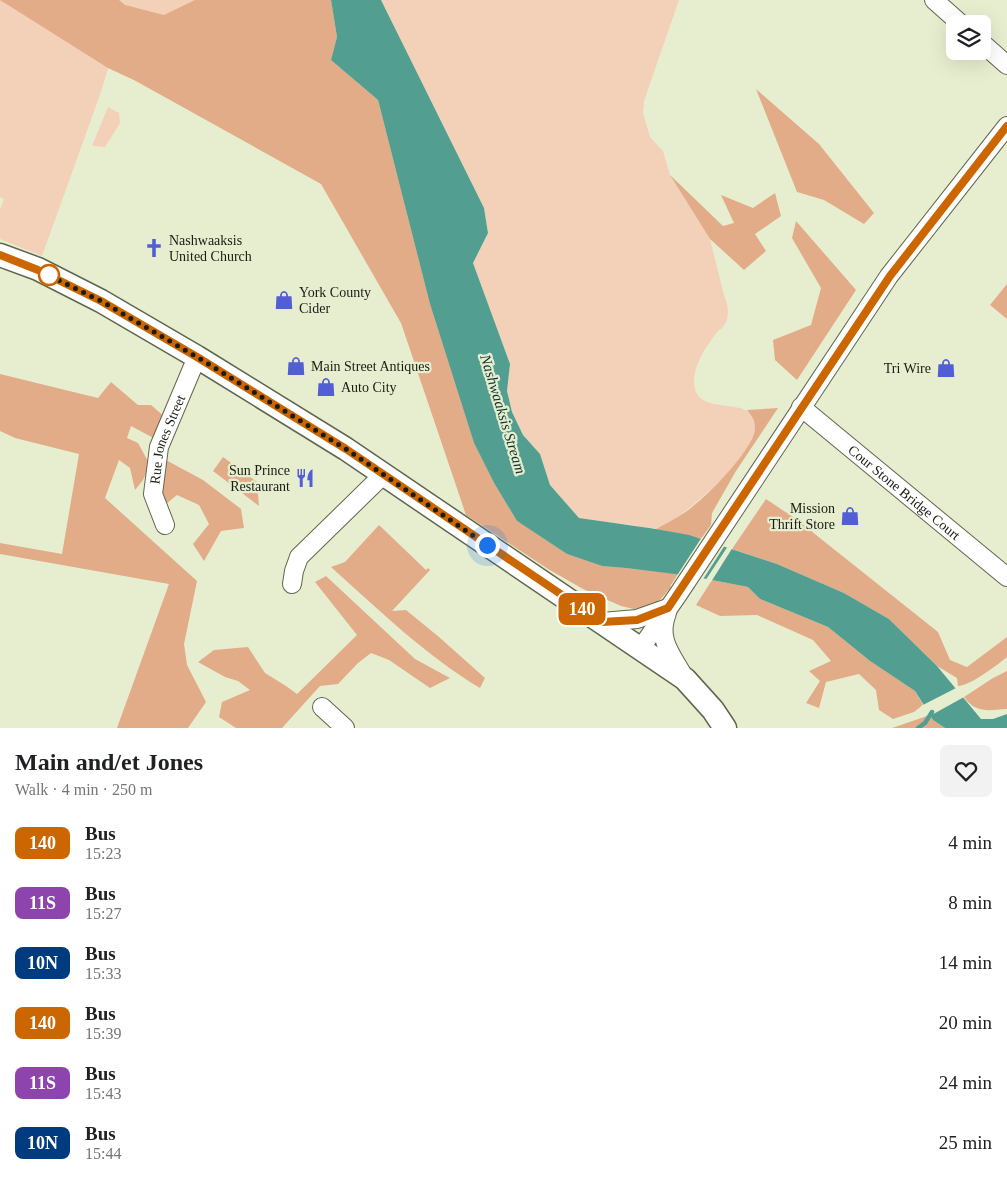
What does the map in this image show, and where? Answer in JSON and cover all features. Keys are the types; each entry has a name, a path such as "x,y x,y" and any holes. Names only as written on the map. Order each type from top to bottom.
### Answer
{"main road":[{"path":"0,255 38,270 101,301 197,357 384,474 409,493 685,679 713,710 725,728"}],"street":[{"path":"934,0 951,15"},
{"path":"991,51 1007,65"},
{"path":"641,648 890,276 1007,126"},
{"name":"Rue Jones Street","path":"166,525 154,494 159,447 197,357"},
{"name":"Cour Stone Bridge Court","path":"801,408 1007,577"},
{"path":"292,584 299,557 384,474"},
{"path":"602,622 637,620 668,608"},
{"path":"668,608 662,624 663,635 670,653 676,660 685,679"},
{"path":"322,707 345,728"}],"shaded area":[{"path":"0,0 331,0 337,37 567,554 678,574 671,587 660,600 634,609 609,601 548,569 401,323 321,183 134,80 108,68 42,256 0,239 0,210 4,199 0,197"},
{"path":"0,0 119,0 125,5 164,15 195,0 331,0 337,37 331,60 378,100 430,304 474,443 494,483 517,521 567,554 602,566 678,574 671,587 660,600 648,608 634,609 621,606 583,589 548,569 466,515 401,323 321,184 134,80 108,68"},
{"path":"381,0 679,0 644,101 643,113 650,137 663,151 670,175 710,239 728,307 726,323 708,344 696,367 694,379 696,392 703,400 713,404 746,410 753,417 755,429 746,450 732,469 717,484 672,521 662,526 649,528 579,518 550,485 540,454 523,435 512,412 507,391 510,364 473,263 488,233 484,208"},
{"path":"756,89 819,144 874,213 864,224 824,200 797,192"},
{"path":"108,107 119,113 120,123 105,147 92,146"},
{"path":"670,175 723,226 734,223 721,195 753,208 775,193 781,216 755,234 766,251 744,270 710,239"},
{"path":"796,221 856,290 797,380 775,360 773,340 811,325 821,288 792,238"},
{"path":"1007,284 1007,319 990,305"},
{"path":"0,374 98,398 111,382 138,405 151,405 166,418 159,441 131,426 127,438 138,443 150,465 143,480 135,490 130,468 119,460 105,498 197,581 184,644 187,665 206,702 188,728 117,728 169,584 0,554 0,543 62,554 79,454 15,438 0,431"},
{"path":"778,408 736,471 712,513 711,525 701,539 656,529 677,517 703,498 737,461 753,437 755,428 753,418 747,410"},
{"path":"223,457 257,482 259,506 213,471"},
{"path":"164,459 203,480 241,509 244,528 221,531 204,561 193,544 209,524 199,505 177,495 166,504 159,488"},
{"path":"766,499 796,519 938,632 950,660 967,667 1007,637 1007,657 976,679 958,686 957,678 937,666 889,619 844,593 777,564 732,549"},
{"path":"379,525 426,570 428,568 430,570 392,611 406,610 439,637 485,678 480,688 421,646 331,567 345,562"},
{"path":"326,576 415,659 450,678 430,688 389,660 371,653 358,663 338,684 320,686 282,728 236,728 219,717 222,702 250,690 238,681 225,677 198,662 214,650 248,647 265,673 297,694 357,635 315,582"},
{"path":"712,580 748,587 760,599 828,627 870,661 915,691 923,705 914,712 893,719 879,710 876,690 859,674 826,682 819,708 806,703 820,681 809,671 831,661 813,640 757,615 720,616 696,605"},
{"path":"1007,671 1007,709 978,709 964,697 993,678"},
{"path":"930,715 933,720 945,728 892,728"}],"water":[{"name":"Nashwaaksis Stream","path":"331,0 381,0 484,208 488,233 473,263 510,364 507,391 512,412 523,435 540,454 550,485 579,518 689,535 777,564 844,593 889,619 937,666 981,719 993,719 1007,714 1007,728 945,728 933,720 915,691 870,661 828,627 760,599 748,587 691,576 602,566 567,554 517,521 494,483 474,443 430,304 378,100 331,60 337,37"}],"pier":[{"path":"702,537 725,545 702,581 676,577"},
{"path":"728,546 733,547 711,582 705,581"},
{"path":"958,687 964,697 928,717 921,706"}],"waterway":[{"path":"918,728 925,723 932,712"}],"bus line":[{"name":"140","path":"0,255 38,270 101,301 197,357 346,449 602,622 637,620 668,608 890,276 1007,126"}],"place":[{"name":"Nashwaaksis United Church","path":"154,248"},
{"name":"York County Cider","path":"284,300"},
{"name":"Main Street Antiques","path":"296,366"},
{"name":"Tri Wire","path":"946,368"},
{"name":"Auto City","path":"326,387"},
{"name":"Sun Prince Restaurant","path":"305,478"},
{"name":"Mission Thrift Store","path":"850,516"}],"route":[{"path":"49,275 46,274 101,301 197,357 346,449 487,545"}]}
